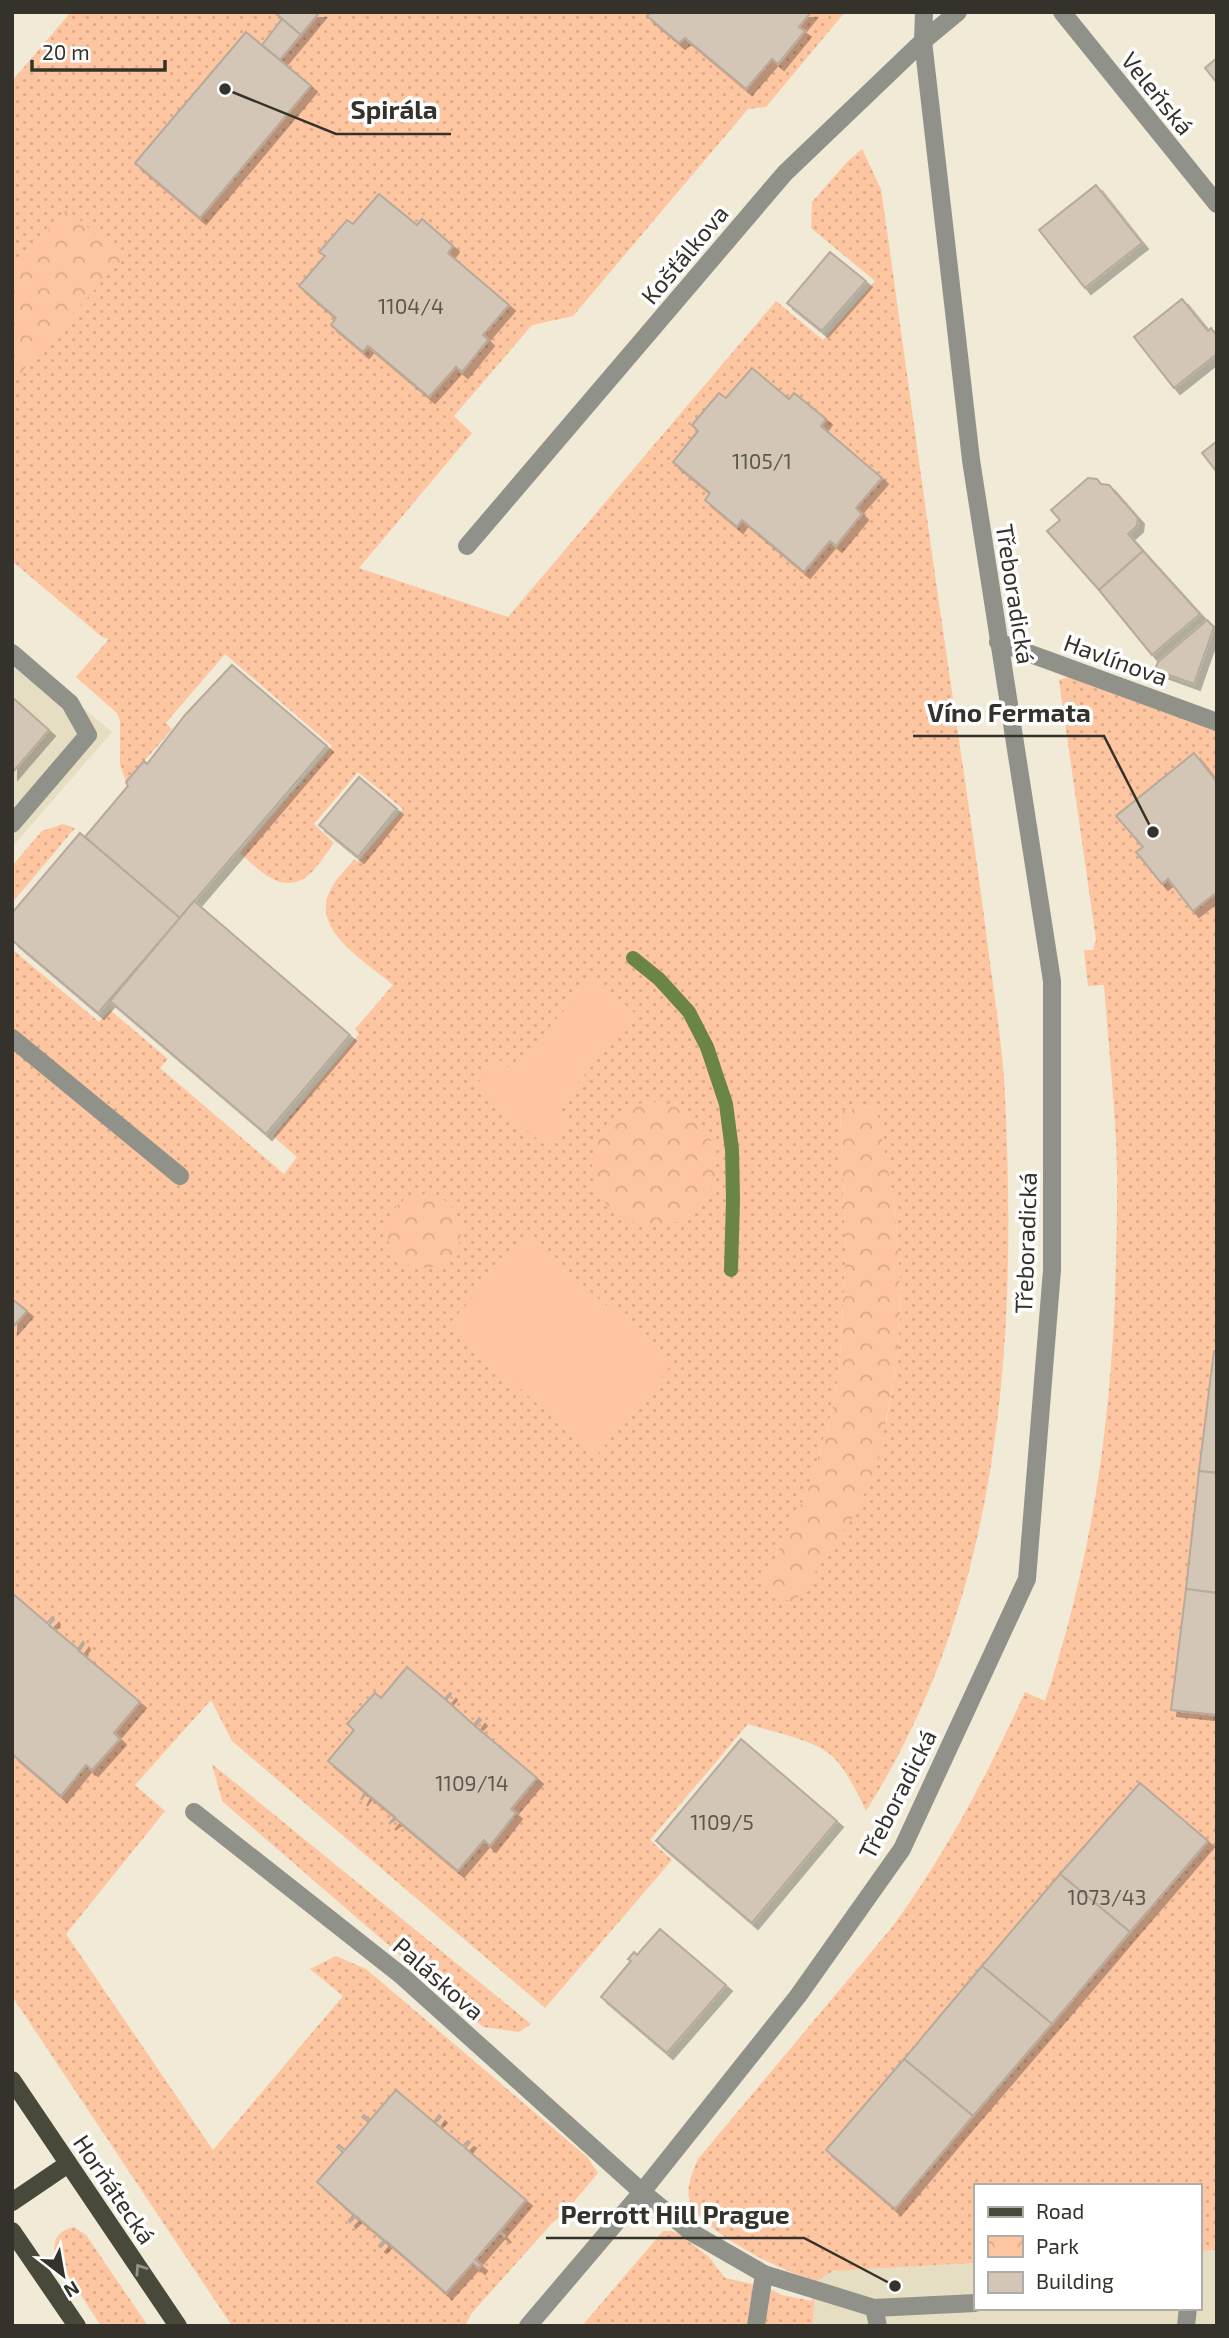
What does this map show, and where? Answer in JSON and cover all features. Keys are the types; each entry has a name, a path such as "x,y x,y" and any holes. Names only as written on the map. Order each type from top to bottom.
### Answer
{"main road":[{"name":"Horňátecká","path":"12,2080 178,2326"},
{"path":"12,2202 68,2164"},
{"path":"12,2231 77,2326"}],"street":[{"name":"Třeboradická","path":"528,2326 642,2192 798,1996 902,1849 1027,1579 1052,1270 1052,981 971,460 923,41 923,12"},
{"name":"Košťálkova","path":"467,546 785,173 923,41 958,12"},
{"name":"Veleňská","path":"1062,12 1217,204"},
{"name":"Havlínova","path":"998,642 1217,722"},
{"path":"12,653 70,703 88,735 12,824"},
{"path":"12,1038 180,1176"},
{"name":"Paláskova","path":"194,1812 402,1976 642,2192 691,2232 764,2274 876,2317"},
{"path":"756,2326 764,2274"},
{"path":"876,2317 974,2303"}],"shaded area":[{"path":"12,649 112,732 12,847"},
{"path":"1217,2250 1217,2326 813,2326 815,2282 833,2271 974,2263 974,2310 1201,2310 1201,2251"}],"green space":[{"path":"71,12 274,12 282,19 262,45 246,32 136,163 200,217 311,86 280,60 320,12 651,12 679,43 685,38 746,89 772,59 779,63 805,32 799,27 811,12 845,12 766,107 748,109 573,316 532,325 454,416 472,433 359,568 508,617 776,301 823,340 875,281 811,228 812,202 862,149 881,189 999,1030 1005,1096 1008,1189 1002,1374 991,1466 973,1555 947,1643 912,1729 866,1811 847,1774 823,1749 803,1740 748,1724 650,1840 672,1860 545,2008 232,1741 211,1700 135,1785 165,1811 66,1934 213,2150 343,1996 310,1969 336,1956 366,1969 587,2157 598,2173 563,2215 553,2222 471,2314 465,2326 232,2326 12,1996 12,1754 61,1795 86,1765 93,1770 120,1739 114,1733 140,1702 79,1651 83,1643 78,1649 49,1625 53,1618 47,1623 12,1593 12,1328 27,1311 12,1299 12,949 99,1022 110,1010 168,1059 160,1068 284,1174 297,1157 273,1136 359,1034 355,1029 393,985 355,955 333,931 327,918 326,904 339,877 354,859 358,862 403,809 358,772 314,824 334,843 310,874 297,882 288,883 270,877 254,866 240,853 332,746 225,654 166,723 172,729 126,782 120,764 120,721 117,713 76,677 109,639 102,637 12,561 12,81","holes":["346,220 353,224 417,225 453,246 448,253 483,335 488,340 462,371 456,367 429,397 368,346 362,351 331,325 336,318 299,287 325,256 319,251","752,368 789,399 795,393 825,419 821,426 882,478 856,508 862,515 836,545 830,541 803,572 742,520 705,500 710,493 673,462 698,431 692,425 719,394 726,398","875,1106 895,1207 901,1302 897,1363 886,1424 760,1589 808,1490 831,1414 839,1374 846,1252 840,1111","407,1668 445,1699 450,1693 446,1700 474,1725 481,1719 475,1726 537,1778 511,1809 516,1814 490,1845 484,1840 458,1871 396,1819 390,1824 395,1817 366,1793 360,1799 365,1792 328,1761 354,1730 347,1724 374,1693 381,1698","396,2090 434,2122 440,2115 435,2123 463,2146 470,2142 465,2148 526,2200 500,2231 505,2237 499,2232 475,2260 481,2266 473,2263 446,2293 386,2241 379,2246 384,2240 356,2216 349,2221 354,2215 317,2183 343,2152 337,2147 339,2145 345,2150 369,2122 363,2117 370,2120"]},
{"path":"67,209 123,258 19,375 12,369 12,271"},
{"path":"1080,673 1217,726 1217,782 1116,816 1143,847 1137,852 1162,884 1168,879 1193,911 1217,892 1217,1331 1171,1709 1217,1715 1217,2250 1201,2251 1201,2184 974,2184 974,2263 833,2271 815,2282 813,2326 582,2326 663,2231 681,2235 709,2257 725,2278 812,2301 813,2279 783,2269 744,2249 709,2225 697,2212 689,2196 694,2169 698,2159 893,1926 931,1870 965,1812 1025,1692 1045,1701 1062,1647 1088,1539 1105,1429 1114,1318 1117,1154 1104,985 1088,986 1084,950 1093,950 1096,940 1059,680","holes":["1140,1783 1208,1842 895,2209 827,2151"]},
{"path":"63,824 75,828 12,903 12,866 42,831"},
{"path":"593,977 636,1014 557,1107 571,1120 547,1147 475,1086 498,1059 512,1070"},
{"path":"654,1102 678,1106 698,1120 712,1140 716,1164 712,1188 698,1208 678,1222 654,1226 630,1222 610,1208 596,1188 592,1164 596,1140 610,1120 630,1106"},
{"path":"876,1106 895,1207 901,1302 897,1363 878,1464 854,1516 794,1603 760,1588 808,1490 831,1414 839,1374 846,1252 840,1111"},
{"path":"424,1194 438,1197 450,1205 458,1217 461,1231 458,1245 450,1257 438,1265 424,1268 410,1265 398,1257 390,1245 387,1231 390,1217 398,1205 410,1197"},
{"path":"527,1237 673,1363 597,1455 447,1326"},
{"path":"212,1764 531,2024 519,2032 483,2027 222,1801"},
{"path":"74,2227 86,2235 148,2326 101,2326 54,2253 58,2236"}],"building":[{"path":"274,12 320,12 301,35"},
{"path":"651,12 811,12 799,27 805,31 778,64 772,59 746,89 685,38 679,43 647,16"},
{"path":"282,19 301,35 280,60 262,45"},
{"path":"246,32 311,86 200,218 135,163"},
{"path":"1217,58 1217,83 1205,68"},
{"path":"1096,185 1142,243 1085,288 1039,230"},
{"path":"379,194 417,225 422,219 453,246 448,253 509,305 483,335 488,340 462,372 456,367 429,397 368,346 363,352 331,325 336,318 299,286 325,256 319,252 347,220 353,224"},
{"path":"830,252 866,281 822,331 787,303"},
{"path":"1182,299 1208,331 1211,328 1217,336 1217,354 1174,388 1134,337"},
{"path":"752,368 789,399 794,393 826,419 821,426 882,478 856,508 862,514 836,546 830,541 804,572 742,520 737,527 705,500 710,493 673,462 698,431 692,425 719,393 726,398"},
{"path":"1217,441 1217,472 1202,453"},
{"path":"1088,478 1109,485 1138,518 1137,526 1128,534 1143,551 1099,590 1047,531 1060,520 1051,510"},
{"path":"1143,551 1200,614 1152,655 1099,590"},
{"path":"1207,620 1214,627 1194,684 1155,670 1158,662"},
{"path":"232,665 327,746 180,918 85,837 128,786 126,782 144,761 147,764 185,715"},
{"path":"12,697 49,730 12,773"},
{"path":"1194,753 1217,782 1217,892 1193,911 1168,879 1162,884 1136,852 1143,847 1116,816"},
{"path":"359,777 397,809 358,857 319,825"},
{"path":"80,833 180,918 98,1013 12,940 12,913"},
{"path":"194,901 350,1035 266,1134 110,1001"},
{"path":"12,1299 27,1311 12,1328"},
{"path":"1214,1351 1217,1351 1217,1473 1199,1471"},
{"path":"1199,1471 1217,1473 1217,1593 1186,1589"},
{"path":"1186,1589 1217,1593 1217,1715 1171,1710"},
{"path":"12,1593 47,1623 53,1617 49,1625 78,1649 83,1642 79,1651 140,1702 114,1733 120,1739 92,1770 86,1765 61,1796 12,1754"},
{"path":"407,1667 445,1699 450,1693 446,1700 474,1725 479,1718 481,1720 475,1726 537,1778 511,1809 516,1813 490,1846 484,1840 458,1871 396,1819 389,1824 395,1817 366,1793 361,1800 365,1792 328,1761 354,1730 347,1724 375,1693 381,1698"},
{"path":"741,1739 837,1821 752,1923 656,1841"},
{"path":"1140,1783 1208,1841 1130,1932 1060,1874"},
{"path":"1060,1874 1130,1932 1052,2024 982,1966"},
{"path":"660,1929 726,1985 667,2053 601,1997 631,1961 628,1959 634,1952 637,1955"},
{"path":"982,1966 1052,2024 973,2116 904,2059"},
{"path":"904,2059 973,2116 895,2209 826,2150"},
{"path":"396,2090 434,2122 439,2115 441,2117 435,2123 463,2146 470,2142 465,2148 526,2200 500,2231 505,2237 499,2232 475,2260 481,2265 479,2268 473,2263 446,2293 386,2241 379,2246 384,2240 356,2216 350,2222 354,2215 317,2182 343,2152 337,2147 339,2145 345,2150 369,2122 362,2117 364,2115 370,2120"}],"waterway":[{"path":"633,958 659,979 689,1012 707,1047 726,1104 732,1150 731,1270"}],"place":[{"name":"Spirála","path":"225,89"},
{"name":"Víno Fermata","path":"1153,832"},
{"name":"Perrott Hill Prague","path":"895,2286"}]}
